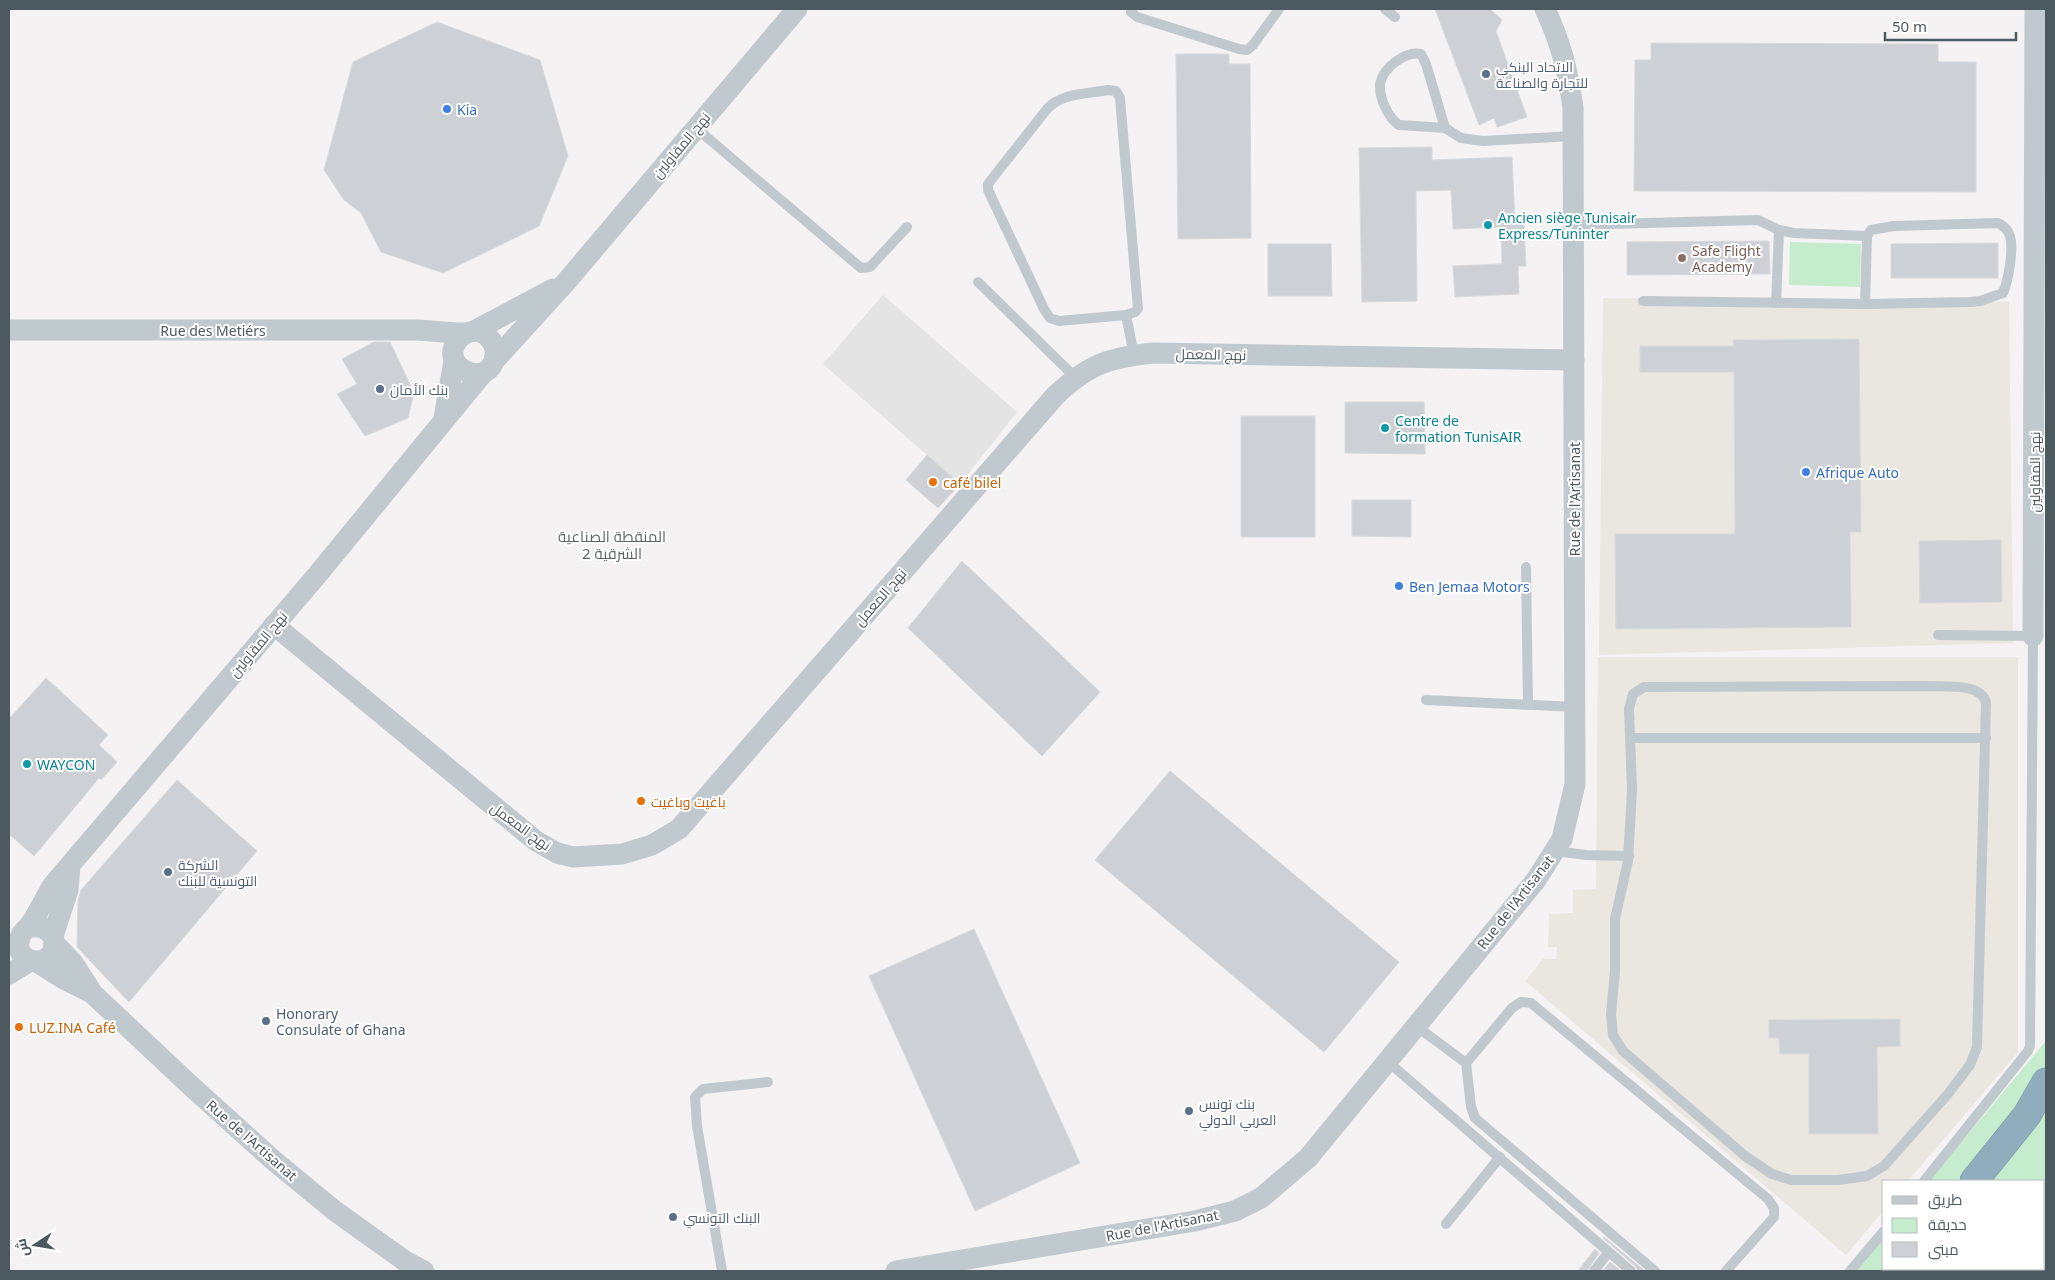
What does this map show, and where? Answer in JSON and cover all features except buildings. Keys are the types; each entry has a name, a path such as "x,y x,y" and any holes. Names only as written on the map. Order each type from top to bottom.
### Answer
{"highway":[{"path":"1975,1180 2027,1115 2046,1082"}],"street":[{"name":"نهج المقاولين","path":"19,936 53,885 274,625 488,367 566,282 797,9"},
{"name":"Rue de l'Artisanat","path":"896,1271 1195,1221 1235,1211 1261,1198 1308,1158 1536,880 1562,839 1575,784 1573,108 1569,73 1546,9"},
{"name":"نهج المقاولين","path":"2033,636 2036,9"},
{"name":"نهج المقاولين","path":"470,332 566,282"},
{"name":"Rue des Metiérs","path":"9,330 418,330 470,332"},
{"path":"418,330 454,357 459,368 466,373 488,367 496,352 494,344 482,333 470,332 459,338 454,345 454,357 444,421"},
{"name":"نهج المعمل","path":"274,625 536,841 557,853 573,857 622,854 652,845 679,829 1049,403 1076,377 1100,364 1121,356 1153,353 1574,360"},
{"path":"9,974 34,961 50,956 68,890 70,866"},
{"path":"34,961 24,957 20,951 19,936 43,927 54,940"},
{"name":"Rue de l'Artisanat","path":"54,940 73,963 93,994 273,1160 334,1211 405,1261 424,1271"},
{"name":"Rue de l'Artisanat","path":"34,961 93,994"}],"lane":[{"path":"1132,9 1131,12 1137,17 1239,50 1247,50 1253,45 1279,9"},
{"path":"1385,9 1395,17"},
{"path":"1444,128 1426,64 1421,54 1412,53 1400,59 1384,73 1380,84 1382,99 1392,121 1409,127 1444,128 1461,138 1482,141 1573,136"},
{"path":"1108,90 1116,91 1120,98 1138,309 1136,312 1126,315 1059,320 1050,318 1044,310 988,190 988,184 1046,109 1060,98 1108,90"},
{"path":"696,128 861,268 870,268 907,227"},
{"path":"1574,226 1758,220 1779,230 1794,233 1867,236 1875,229 1894,226 1998,223 2005,227 2010,235 2008,282 2003,293 1970,302 1865,304 1643,301"},
{"path":"1776,303 1779,230"},
{"path":"1865,304 1867,236"},
{"path":"978,282 1076,377"},
{"path":"1126,315 1134,355"},
{"path":"1526,567 1528,706"},
{"path":"1925,1180 2028,1051 2030,1046 2033,636 1938,635"},
{"path":"1644,687 1965,687 1980,692 1985,697 1986,738 1977,1047 1970,1065 1948,1094 1884,1166 1867,1176 1838,1180 1791,1180 1772,1174 1745,1156 1623,1050 1614,1035 1611,1014 1615,971 1615,919 1625,881 1628,856 1632,790 1629,709 1634,694 1644,687"},
{"path":"1426,700 1575,707"},
{"path":"1630,738 1986,738"},
{"path":"1555,851 1586,855 1628,856"},
{"path":"1655,1271 1475,1118 1471,1107 1466,1063 1512,1008 1520,1002 1531,1003 1768,1199 1774,1208 1774,1217 1726,1271"},
{"path":"1416,1026 1466,1063"},
{"path":"1387,1061 1631,1271"},
{"path":"722,1271 698,1135 695,1097 703,1089 768,1082"},
{"path":"1446,1224 1500,1157"},
{"path":"1850,1271 1882,1233"},
{"path":"1594,1271 1608,1253"}],"shaded area":[{"path":"883,295 1017,412 960,484 823,364"},
{"name":"Afrique Auto","path":"1603,298 2009,302 2013,643 1599,655"},
{"path":"1598,657 2018,657 2018,1052 1909,1180 1882,1180 1882,1212 1846,1255 1525,981 1543,959 1556,959 1557,947 1548,947 1549,914 1573,913 1573,890 1596,889"}],"green space":[{"path":"2045,9 2046,1271 1855,1271 1882,1238 1882,1270 2045,1270 2045,1180 1930,1180 2045,1042"},
{"path":"1790,242 1861,244 1860,287 1789,285"}],"place":[{"name":"الاتحاد البنكي للتجارة والصناعة","path":"1486,74"},
{"name":"Kia","path":"447,109"},
{"name":"Ancien siège Tunisair Express/Tuninter","path":"1488,225"},
{"name":"Safe Flight Academy","path":"1682,258"},
{"name":"بنك الأمان","path":"380,389"},
{"name":"Centre de formation TunisAIR","path":"1385,428"},
{"name":"Afrique Auto","path":"1806,472"},
{"name":"café bilel","path":"933,482"},
{"name":"Ben Jemaa Motors","path":"1399,586"},
{"name":"WAYCON","path":"27,764"},
{"name":"باغيت وباغيت","path":"641,801"},
{"name":"الشركة التونسية للبنك","path":"168,872"},
{"name":"Honorary Consulate of Ghana","path":"266,1021"},
{"name":"LUZ.INA Café","path":"19,1027"},
{"name":"بنك تونس العربي الدولي","path":"1189,1111"},
{"name":"البنك التونسي","path":"673,1217"}],"district":[{"name":"المنقطة الصناعية الشرقية 2","path":"612,544"}]}
